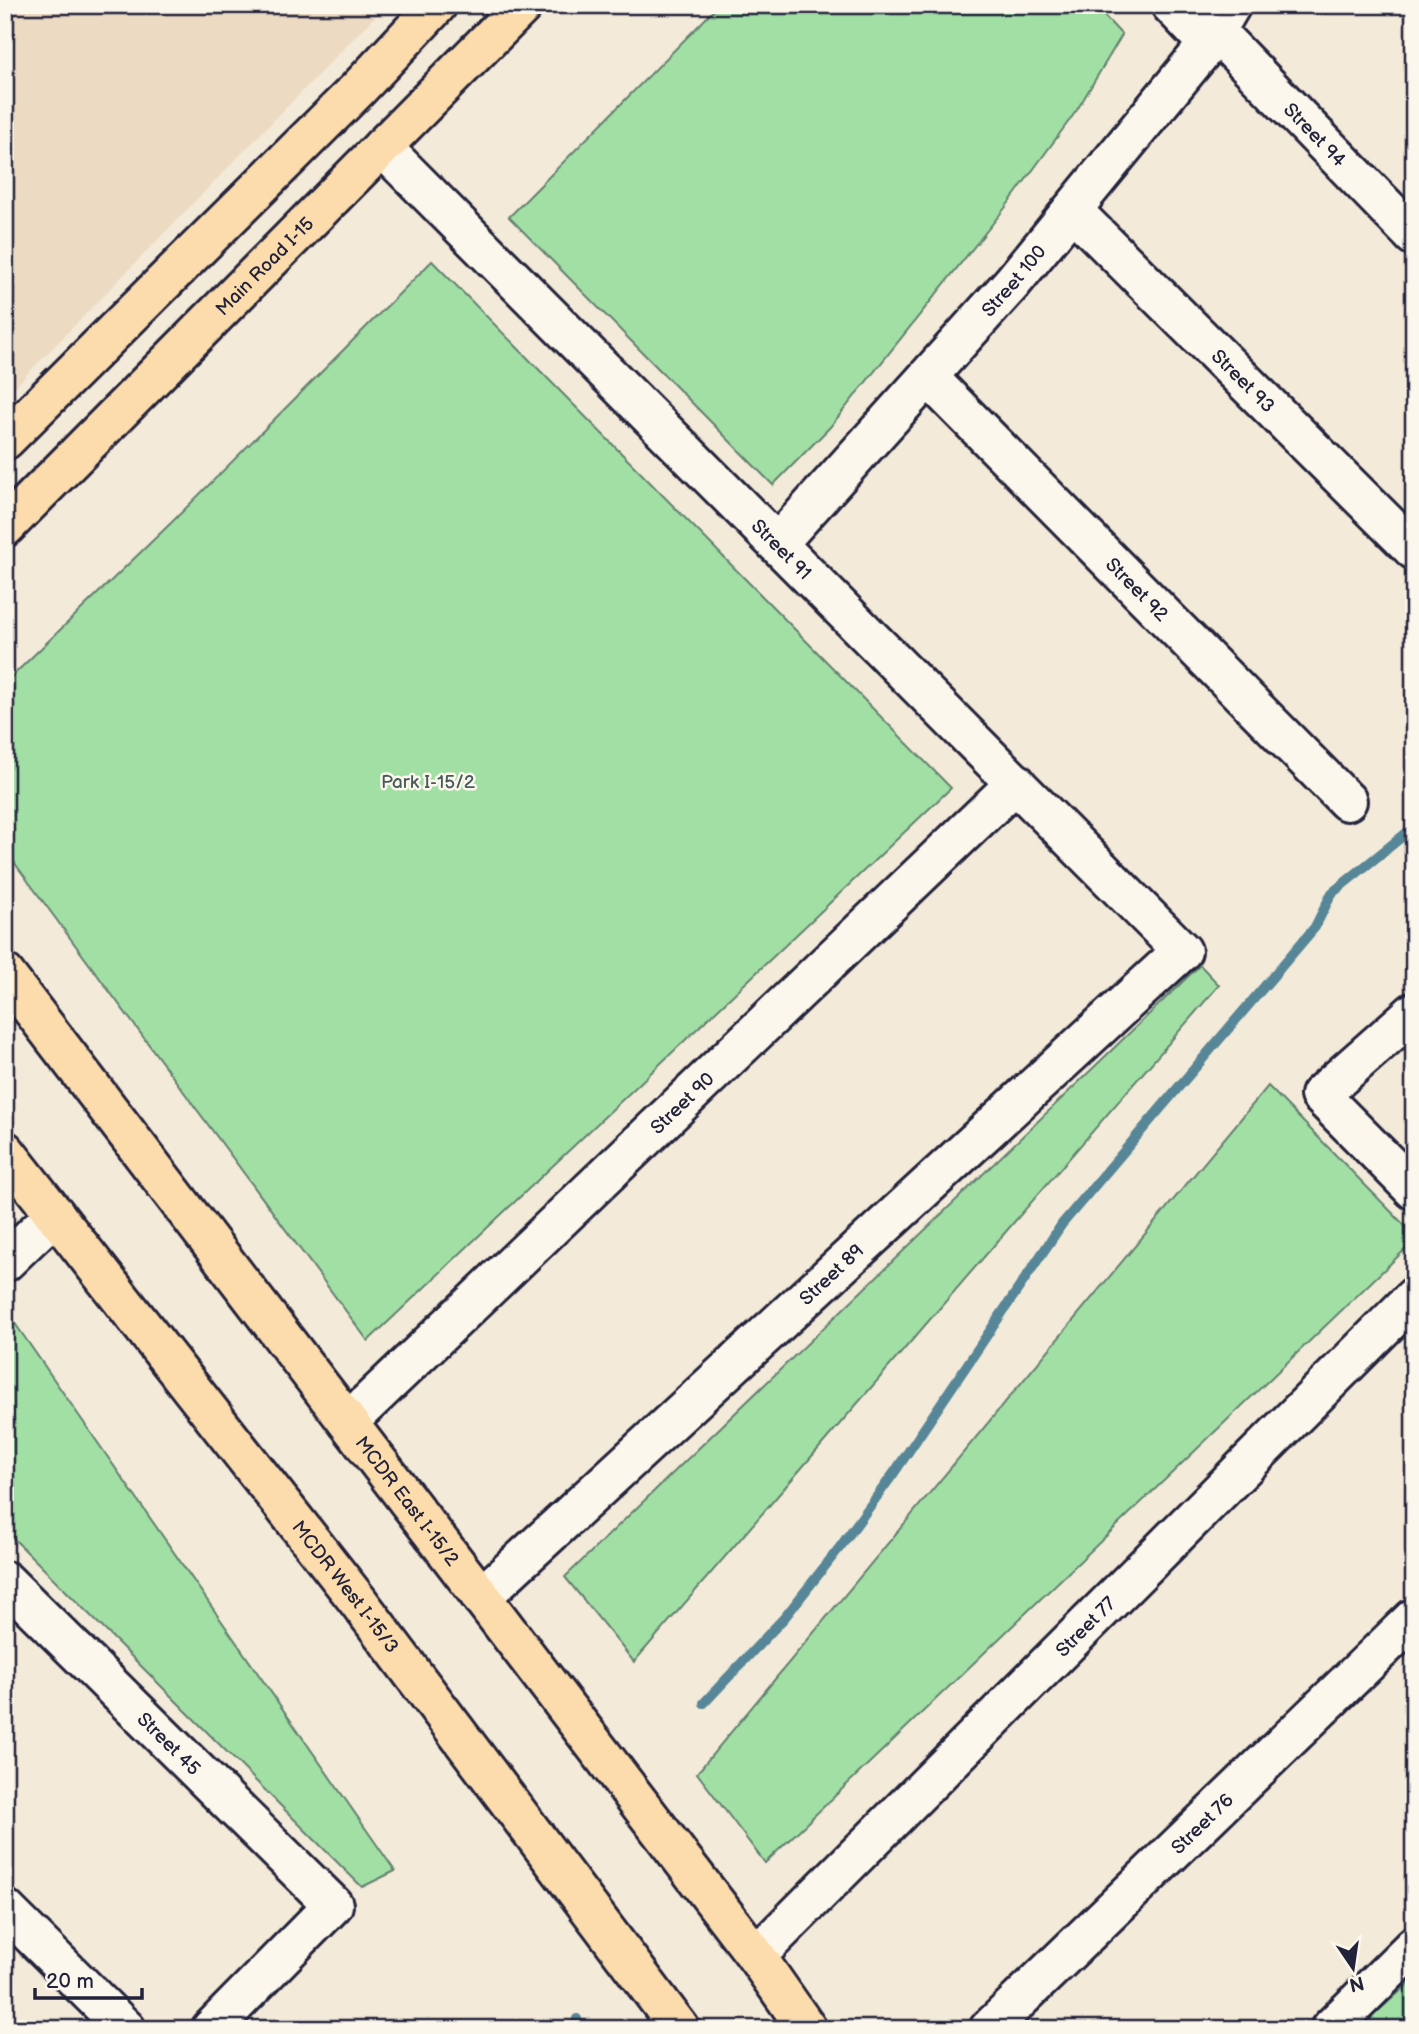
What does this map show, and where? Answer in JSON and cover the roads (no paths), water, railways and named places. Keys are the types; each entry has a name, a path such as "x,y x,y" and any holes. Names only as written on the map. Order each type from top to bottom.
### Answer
{"main road":[{"path":"5,440 358,89 437,5"},
{"name":"Main Road I-15","path":"5,527 523,5"},
{"name":"MCDR East I-15/2","path":"5,974 755,1956 807,2029"},
{"name":"MCDR West I-15/3","path":"5,1151 358,1601 680,2029"}],"street":[{"name":"Street 94","path":"1171,5 1218,27 1414,236"},
{"name":"Street 100","path":"777,544 1012,283 1218,27"},
{"name":"Street 91","path":"382,147 1182,951"},
{"name":"Street 93","path":"1072,210 1414,550"},
{"name":"Street 92","path":"928,377 1347,801"},
{"name":"Street 90","path":"348,1422 1016,783"},
{"name":"Street 89","path":"481,1597 1182,951"},
{"path":"1414,1012 1320,1095 1414,1190"},
{"path":"5,1262 55,1214"},
{"name":"Street 77","path":"755,1956 1414,1297"},
{"name":"Street 45","path":"5,1581 333,1905 211,2029"},
{"name":"Street 76","path":"989,2029 1414,1618"},
{"path":"5,1909 126,2029"},
{"path":"1330,2029 1414,1946"}],"waterway":[{"path":"704,1703 785,1617 840,1547 894,1473 1062,1224 1315,927 1332,893 1414,827"},
{"path":"575,2029 577,2019"}],"park label":[{"name":"Park I-15/2","path":"428,781"}]}
